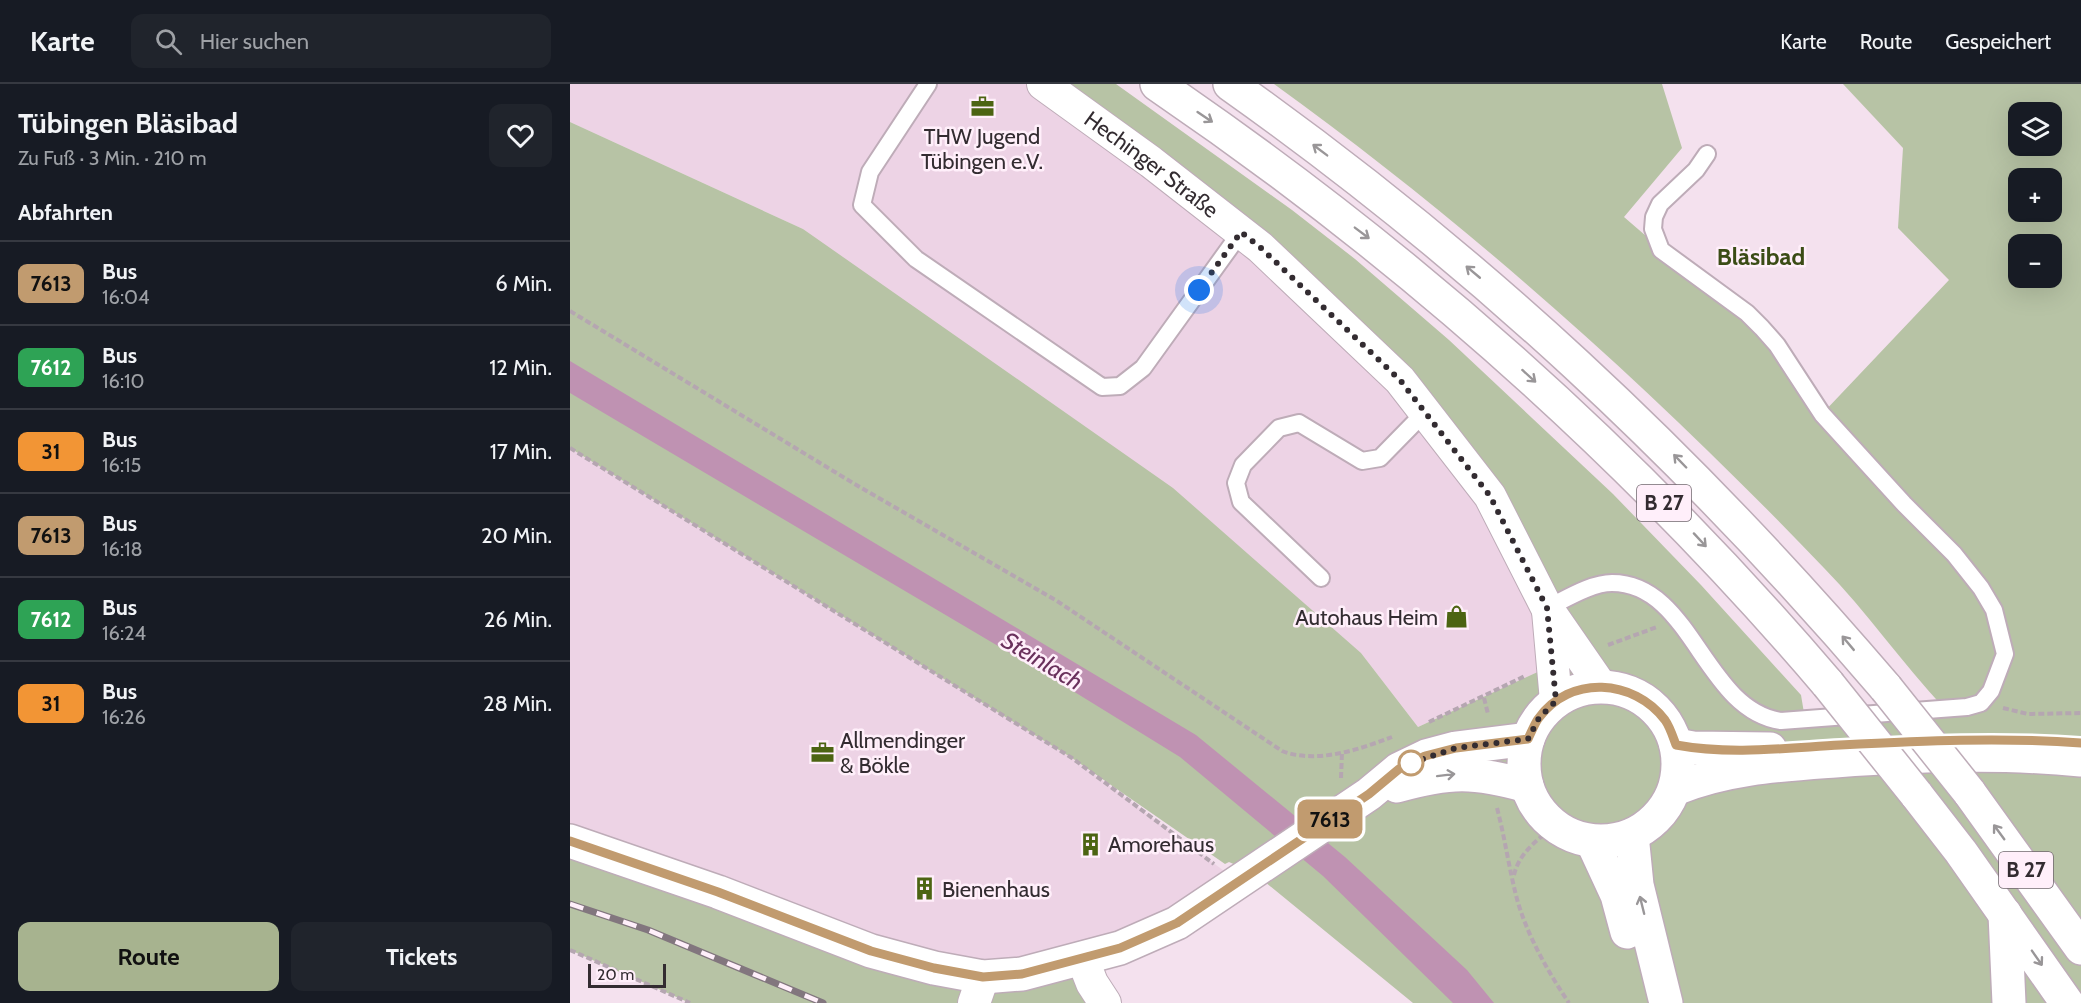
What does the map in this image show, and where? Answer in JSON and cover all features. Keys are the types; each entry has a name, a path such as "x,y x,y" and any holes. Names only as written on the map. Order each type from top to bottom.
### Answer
{"main road":[{"name":"B 27","path":"1157,84 1224,130 1372,240 1486,336 1650,488 1744,588 1828,684 1916,794 2005,914 2067,1003"},
{"name":"B 27","path":"1230,84 1375,191 1576,362 1669,451 1756,540 1886,687 1969,792 2081,948"},
{"path":"1600,686 1626,690 1649,703 1666,722 1676,745 1678,767 1675,789 1658,816 1632,835 1612,840 1592,841 1573,836 1555,826 1538,809 1527,786 1524,763 1528,739 1539,718 1556,701 1577,690 1600,686"},
{"path":"1676,745 1744,750 2017,738 2081,743"},
{"path":"570,841 718,892 871,951 934,968 978,990 1022,974 1083,960 1120,948 1177,923 1254,873 1351,795 1425,756 1456,748 1528,739"},
{"path":"1675,789 1699,779 1758,767 1875,758 2032,755 2081,760"},
{"path":"1351,795 1440,776 1475,773 1527,786"},
{"path":"1632,835 1637,885 1666,1003"},
{"path":"1592,841 1617,895 1647,1003"},
{"path":"2005,914 2009,1003"}],"street":[{"name":"Hechinger Straße","path":"1043,84 1241,232 1400,380 1490,496 1547,608 1568,660 1600,686"},
{"path":"1556,701 1568,660"},
{"path":"1083,960 1092,983 1105,1003"}],"lane":[{"path":"928,84 870,172 862,205 916,259 1102,387 1120,386 1143,368 1241,232"},
{"path":"1547,608 1598,586 1612,583 1639,589 1651,595 1674,618 1738,699 1750,710 1771,720 1805,720 1967,707 1981,703 1991,691 2005,654 1994,610 1981,588 1954,554 1822,414 1777,345 1762,327 1747,313 1661,250 1653,229 1660,204 1690,177 1707,154"},
{"path":"1321,578 1241,502 1236,483 1243,465 1279,428 1299,423 1362,461 1380,458 1426,411"}],"path":[{"path":"570,311 853,483 1057,601 1281,751 1295,756 1311,757 1342,752 1351,795"},
{"path":"570,448 1072,758 1215,864"},
{"path":"1484,698 1502,686 1674,618"},
{"path":"1981,703 2028,714 2081,713"},
{"path":"1490,776 1525,920 1542,958 1569,1003"},
{"path":"1514,879 1516,865 1525,853 1555,826"},
{"path":"570,950 690,1003"}],"shaded area":[{"path":"570,84 1043,84 1260,247 1490,496 1555,664 1418,727 1361,653 803,229 570,122"},
{"path":"570,448 1072,758 1243,885 1177,923 983,977 570,841"}],"green space":[{"path":"1043,84 1116,84 1292,210 1355,259 1449,340 1613,494 1701,585 1801,695 1805,719 1944,708 1824,568 1760,502 1628,375 1490,253 1347,138 1274,84 1662,84 1682,148 1624,217 1675,261 1730,300 1822,414 1949,280 1898,228 1903,148 1843,84 2081,84 2081,1003 1413,1003 1254,873 1229,862 1225,864 1072,758 570,448 570,122 803,229 1173,488 1361,653 1418,727 1555,664 1547,608 1400,380"},
{"path":"570,841 934,968 1083,960 1105,1003 690,1003 570,950"}],"water":[{"name":"Steinlach","path":"570,361 1196,735 1345,857 1467,970 1494,1003 1453,1003 1323,876 1180,757 1047,675 570,393"}],"railway":[{"path":"570,904 648,930 823,1003"}],"bus line":[{"name":"7613","path":"570,841 718,892 871,951 934,968 983,977 1022,974 1083,960 1120,948 1177,923 1369,794 1399,769 1425,756 1456,748 1528,739 1539,718 1556,701 1585,688 1600,686 1626,690 1649,703 1666,722 1676,745 1693,748 1744,750 2017,738 2081,743"}],"place":[{"name":"THW Jugend Tübingen e.V.","path":"982,107"},
{"name":"Autohaus Heim","path":"1456,617"},
{"name":"Allmendinger & Bökle","path":"822,753"},
{"name":"Amorehaus","path":"1090,844"},
{"name":"Bienenhaus","path":"924,889"}],"district":[{"name":"Bläsibad","path":"1761,257"}],"route":[{"path":"1199,290 1241,232 1260,247 1400,380 1439,428 1490,496 1547,608 1555,664 1556,701 1539,718 1528,739 1456,748 1425,756 1411,763"}]}
